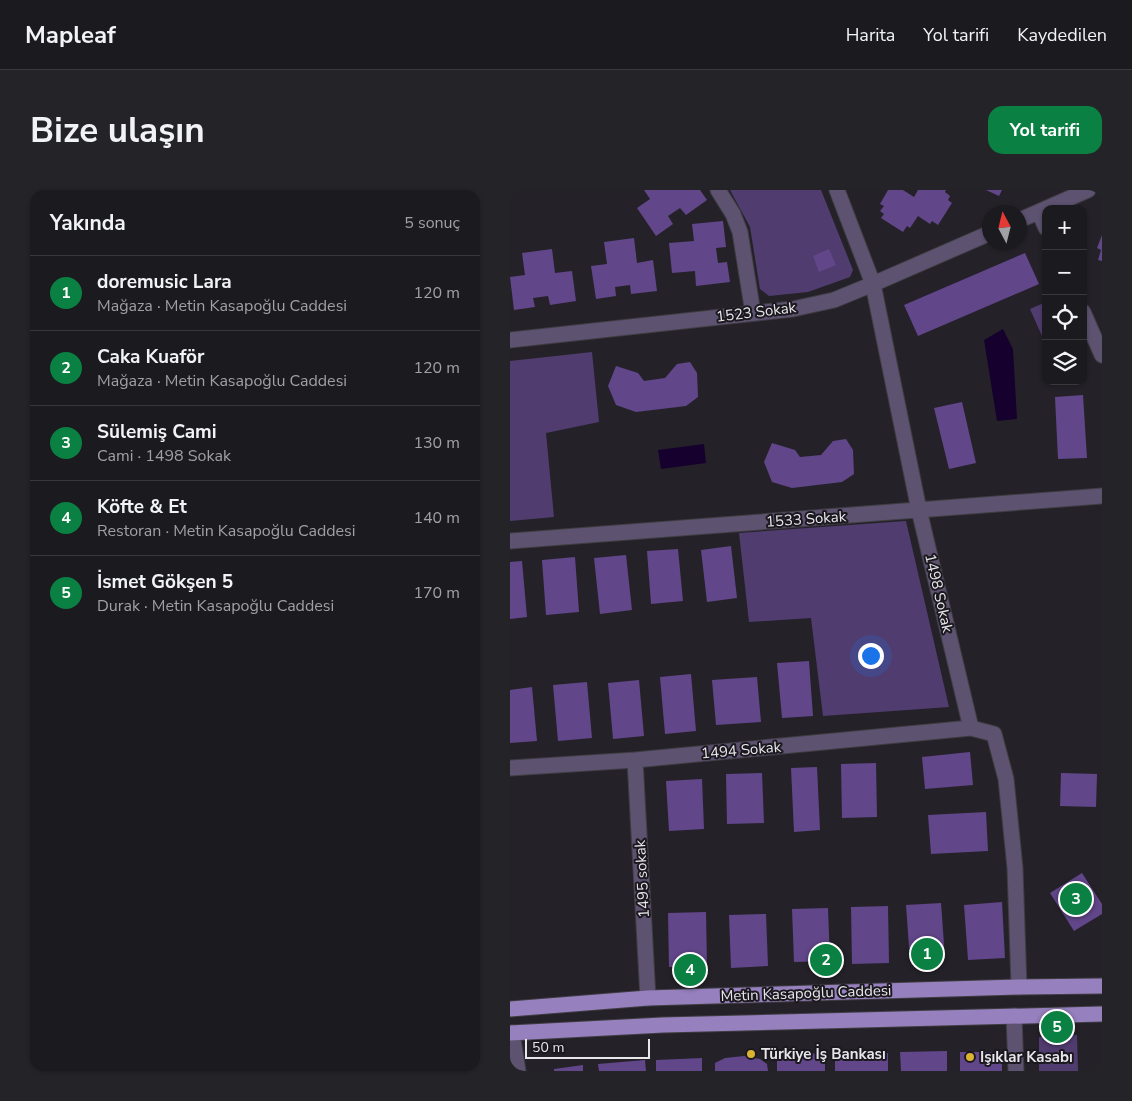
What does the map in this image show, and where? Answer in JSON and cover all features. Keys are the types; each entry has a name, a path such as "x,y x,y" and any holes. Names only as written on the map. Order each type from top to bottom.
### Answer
{"main road":[{"name":"Metin Kasapoğlu Caddesi","path":"510,1009 648,998 1102,986"},
{"name":"Metin Kasapoğlu Caddesi","path":"511,1033 663,1025 1102,1014"}],"street":[{"path":"718,190 733,214 740,232 753,313"},
{"name":"1498 Sokak","path":"837,190 872,284 919,510 971,728"},
{"path":"1027,217 1088,190"},
{"path":"1039,212 1042,219"},
{"name":"1523 Sokak","path":"510,340 793,309 834,300 982,236"},
{"path":"1087,321 1102,355"},
{"name":"1533 Sokak","path":"510,540 1102,496"},
{"path":"971,728 994,734 1006,779 1015,868 1019,987"},
{"name":"1494 Sokak","path":"510,768 635,760 971,728"},
{"name":"1495 sokak","path":"635,760 648,998"},
{"path":"1014,1016 1016,1071"},
{"path":"511,1033 518,1071"}],"shaded area":[{"path":"730,190 821,190 853,270 850,277 808,292 769,296 760,289 750,227"},
{"path":"1042,304 1042,336 1030,309"},
{"path":"1003,329 1013,349 1017,419 997,421 984,340"},
{"path":"592,352 599,422 546,433 554,517 510,521 510,361"},
{"path":"704,444 706,463 661,469 658,450"},
{"path":"906,521 949,707 823,716 811,618 749,622 739,533"},
{"path":"1077,1035 1078,1071 1039,1071 1039,1037"}],"building":[{"path":"644,190 700,190 707,200 686,215 680,208 668,216 673,224 656,236 637,208 650,199"},
{"path":"888,190 903,190 914,197 918,190 946,190 945,192 950,196 948,200 952,203 938,225 932,221 930,224 918,216 910,228 907,226 903,232 881,218 884,214 880,211 884,206 880,204"},
{"path":"986,190 1002,190 999,196"},
{"path":"723,221 726,247 716,248 718,263 727,262 730,282 696,286 695,271 672,273 669,243 694,241 692,224"},
{"path":"1102,235 1102,261 1098,260 1101,250 1097,248"},
{"path":"634,238 637,263 653,260 657,291 631,294 630,285 615,287 616,296 596,299 591,266 607,264 604,242"},
{"path":"552,249 555,273 572,271 576,301 550,305 548,296 533,298 535,307 514,310 510,277 525,275 522,253"},
{"path":"829,249 836,265 819,272 813,256"},
{"path":"1025,253 1039,284 918,336 904,305"},
{"path":"690,362 697,373 698,397 686,406 636,412 616,405 608,386 616,366 638,373 644,381 665,378 677,364"},
{"path":"1083,395 1087,458 1058,459 1055,397"},
{"path":"962,402 976,463 949,469 934,408"},
{"path":"846,439 853,450 854,474 842,482 792,488 772,482 764,462 772,443 795,450 800,457 821,455 833,441"},
{"path":"731,546 737,598 707,602 701,550"},
{"path":"678,549 683,601 651,604 647,551"},
{"path":"626,555 632,610 600,614 594,558"},
{"path":"575,557 579,612 546,615 542,560"},
{"path":"522,561 527,617 510,619 510,562"},
{"path":"809,661 813,716 782,718 777,663"},
{"path":"691,674 696,731 665,734 660,677"},
{"path":"757,677 761,722 716,725 712,680"},
{"path":"639,680 644,736 613,739 608,683"},
{"path":"587,682 592,738 558,741 553,685"},
{"path":"532,687 537,741 510,743 510,690"},
{"path":"970,752 973,785 925,789 922,757"},
{"path":"876,763 877,817 842,818 841,764"},
{"path":"817,767 820,830 794,832 791,768"},
{"path":"762,773 764,823 727,824 726,774"},
{"path":"1061,773 1097,774 1096,807 1060,806"},
{"path":"702,779 704,829 669,831 666,781"},
{"path":"986,812 988,851 931,854 928,815"},
{"path":"1082,873 1102,904 1102,914 1074,931 1050,893"},
{"path":"1002,902 1005,958 968,960 964,905"},
{"path":"941,903 945,958 910,961 906,905"},
{"path":"888,906 889,963 852,964 851,907"},
{"path":"828,908 830,961 794,962 792,909"},
{"path":"706,912 707,966 669,967 668,913"},
{"path":"766,914 768,966 731,968 729,915"},
{"path":"947,1051 947,1071 901,1071 900,1052"},
{"path":"960,1052 1002,1052 1002,1071 960,1071"},
{"path":"825,1053 825,1071 777,1071 777,1055"},
{"path":"888,1053 888,1071 835,1071 835,1054"},
{"path":"744,1056 760,1059 767,1064 768,1071 715,1071 715,1063 725,1058"},
{"path":"702,1058 702,1071 656,1071 656,1060"},
{"path":"645,1060 646,1071 599,1071 598,1064"},
{"path":"583,1065 583,1071 554,1071 554,1069"}],"place":[{"name":"Sülemiş Cami","path":"1076,899"},
{"name":"doremusic Lara","path":"927,954"},
{"name":"Caka Kuaför","path":"826,960"},
{"name":"Köfte & Et","path":"690,970"},
{"name":"İsmet Gökşen 5","path":"1057,1027"},
{"name":"Türkiye İş Bankası","path":"751,1054"},
{"name":"Işıklar Kasabı","path":"970,1057"}]}
